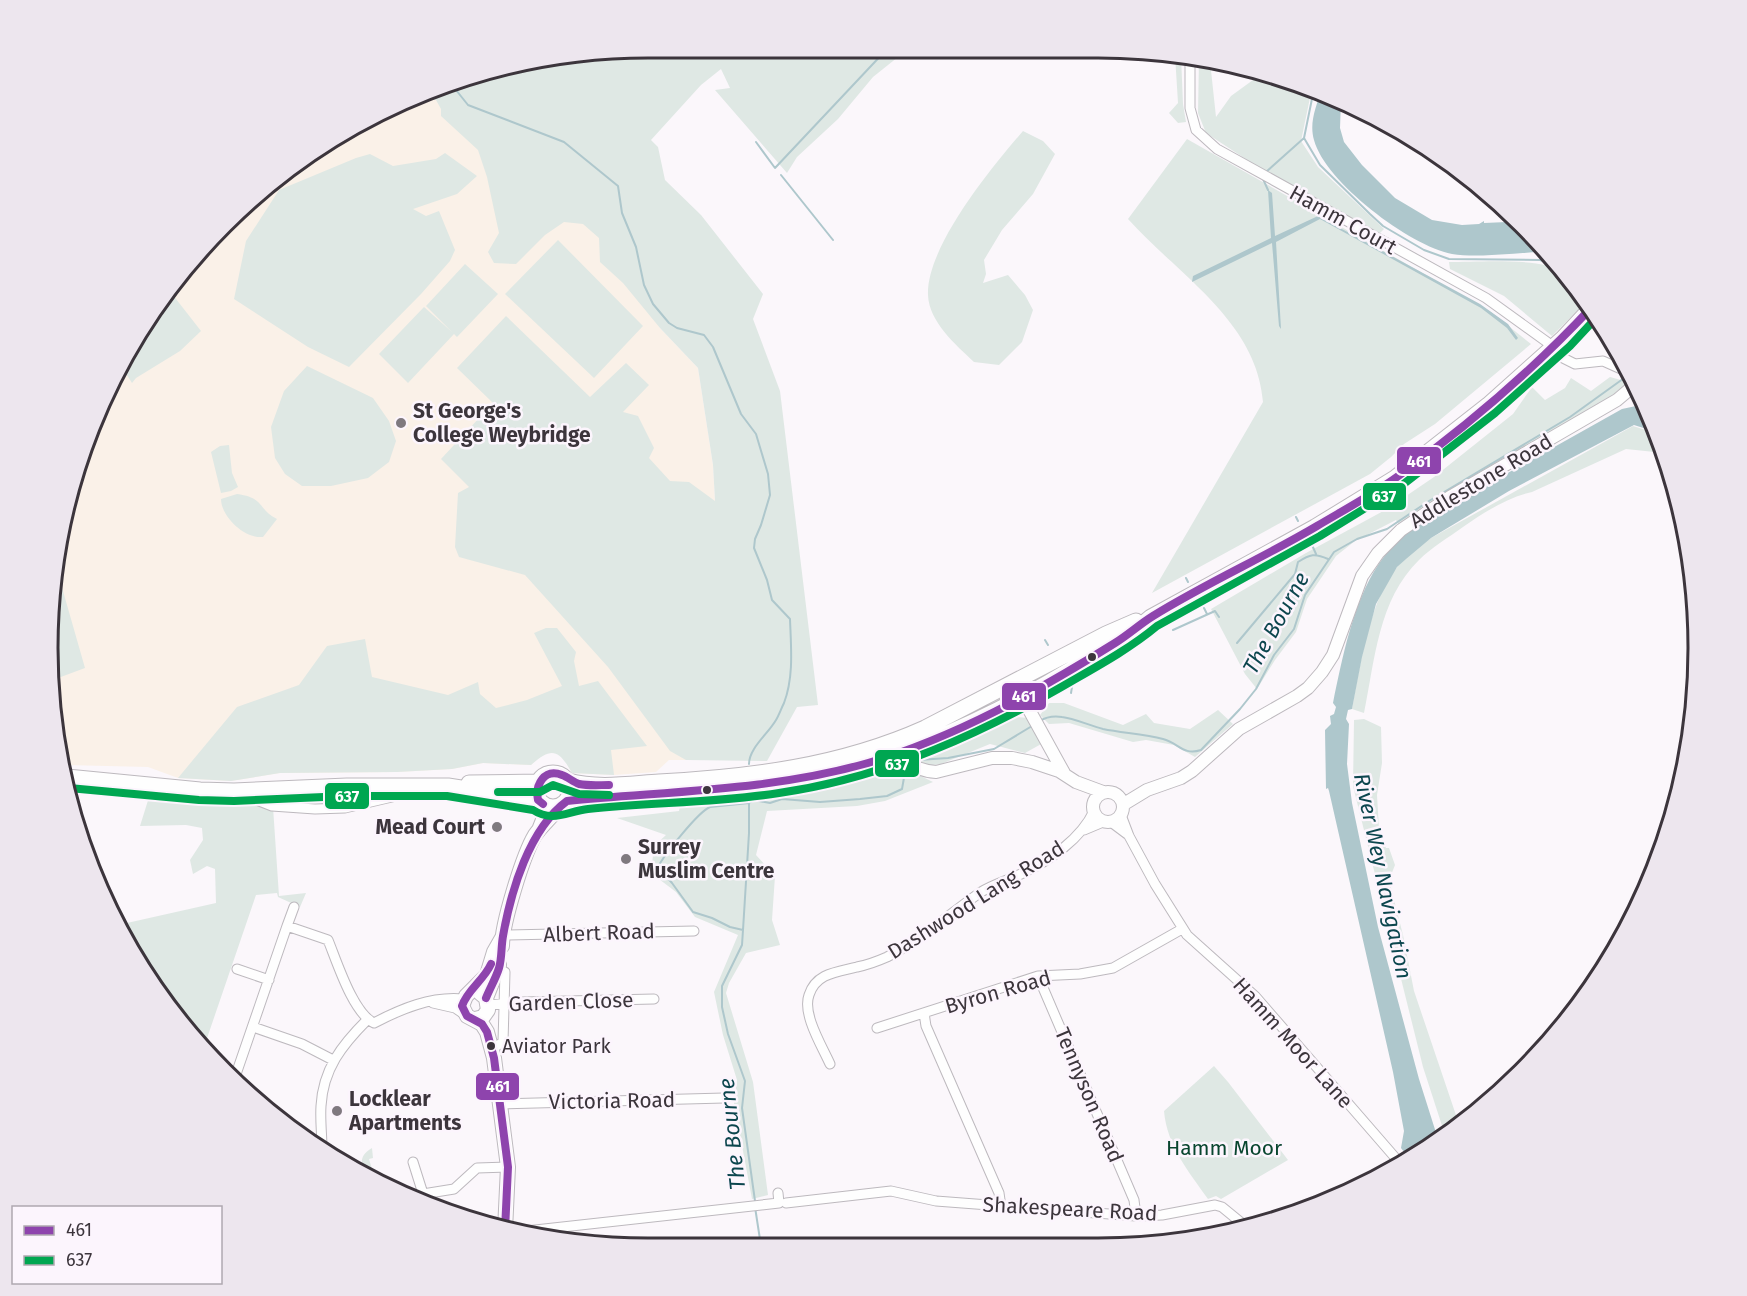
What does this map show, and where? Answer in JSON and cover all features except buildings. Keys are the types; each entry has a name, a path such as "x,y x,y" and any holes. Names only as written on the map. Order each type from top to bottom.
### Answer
{"main road":[{"path":"448,786 563,804 766,784 836,771 892,754 973,721 1032,714 1150,617 1315,527 1395,478 1488,405 1585,314"},
{"path":"925,728 1106,634 1134,621 1150,617"},
{"path":"480,1010 494,967 494,952 502,937 521,868 543,820 536,791 539,782 545,776 554,773 563,776 568,781 583,785 610,785 777,772 832,760 925,728 960,719 1015,693 1032,714"},
{"path":"73,778 234,791 539,782"},
{"path":"539,830 563,804 570,792 568,781"},
{"path":"480,1010 462,1006 467,996 494,967"},
{"path":"467,996 477,992 482,1024 492,1047 508,1167 506,1219"}],"street":[{"name":"Hamm Court","path":"1190,66 1190,108 1196,129 1204,140 1216,149 1486,298 1552,347 1563,358 1575,364 1599,360 1618,367"},
{"name":"Addlestone Road","path":"892,754 913,766 936,772 992,758 1012,758 1064,773 1076,782 1107,792 1148,790 1181,778 1239,729 1308,688 1322,672 1333,654 1362,576 1378,553 1401,530 1450,496 1617,400 1629,390"},
{"path":"1032,714 1064,773"},
{"name":"Addlestone Road","path":"1076,782 1093,809"},
{"path":"234,791 272,806 315,809 345,808 392,797 409,786"},
{"name":"Addlestone Road","path":"1115,816 1148,790"},
{"path":"1107,792 1120,796 1115,816 1097,817 1093,809 1095,799 1107,792"},
{"name":"Dashwood Lang Road","path":"1082,831 1093,809"},
{"name":"Dashwood Lang Road","path":"830,1064 807,1010 808,996 818,981 830,973 856,968 887,957 923,937 982,891 1040,864 1082,831 1115,816"},
{"name":"Hamm Moor Lane","path":"1115,816 1129,836 1182,929 1255,996 1396,1158"},
{"path":"235,1069 253,1027 294,907"},
{"path":"287,926 328,940 355,1003 368,1020 374,1023 396,1011 425,1002 467,996"},
{"name":"Byron Road","path":"877,1028 1038,976 1080,974 1113,968 1182,929"},
{"name":"Albert Road","path":"502,937 694,931"},
{"path":"492,1047 504,1042 505,972 494,967"},
{"path":"237,969 269,980"},
{"name":"Tennyson Road","path":"1038,976 1134,1200 1136,1216"},
{"name":"Garden Close","path":"480,1010 524,1002 654,999"},
{"path":"425,1002 480,1010"},
{"path":"924,1013 926,1026 999,1193 1001,1207"},
{"path":"319,1138 321,1104 333,1060 349,1038 368,1020"},
{"path":"253,1027 302,1044 333,1060"},
{"name":"Victoria Road","path":"499,1104 724,1098"},
{"path":"413,1162 423,1193"},
{"path":"429,1196 454,1189 477,1168 508,1167"},
{"name":"Shakespeare Road","path":"786,1203 891,1191 924,1199 1001,1207 1136,1216 1162,1215 1215,1205 1222,1206 1238,1220"},
{"path":"549,1229 760,1206 779,1203 778,1193"}],"shaded area":[{"name":"St George's College Weybridge","path":"485,82 550,122 660,328 698,368 713,465 715,502 771,665 757,686 739,751 686,760 669,760 656,772 614,775 572,773 558,753 549,752 541,755 531,765 483,763 452,769 397,772 280,773 231,781 178,778 148,767 71,765 60,687 58,648 60,609 70,533 90,459 119,387 137,353 180,289 231,231 289,180 353,137 387,119 422,103"}],"green space":[{"path":"897,58 873,77 838,119 797,157 787,173 715,90 730,88 721,69 701,85 651,140 658,147 665,180 701,215 763,294 753,319 780,391 818,705 797,707 767,761 686,760 670,751 608,667 525,575 459,557 455,547 458,493 469,487 441,459 493,403 457,368 506,316 590,397 626,363 649,385 623,412 638,416 654,448 649,458 670,481 689,482 715,501 713,465 698,368 660,328 623,283 600,262 599,238 583,224 564,222 545,235 516,264 494,263 488,252 499,233 487,177 478,150 441,116 441,109 436,100 433,99 495,79 533,70 609,60"},
{"path":"1176,64 1181,65 1186,122 1178,123 1169,113 1178,103"},
{"path":"1199,68 1211,70 1216,117 1231,96 1254,80 1310,98 1301,141 1318,167 1384,229 1380,233 1267,173 1206,133 1198,113"},
{"path":"1023,131 1043,141 1055,154 1033,194 1002,230 984,260 986,274 983,283 1008,275 1025,295 1033,310 1022,342 999,365 974,362 938,324 928,295 930,276 938,254 963,208"},
{"path":"1187,139 1491,312 1531,344 1435,424 1404,444 1370,474 1152,593 1263,402 1257,373 1246,347 1231,323 1212,301 1128,219"},
{"path":"445,153 477,176 457,194 413,209 426,216 439,211 455,250 450,261 421,294 349,367 308,347 234,299 246,241 279,190 370,154 393,166 436,159"},
{"path":"558,240 643,326 594,378 505,294"},
{"path":"1508,261 1547,265 1580,308 1552,336 1504,296 1450,269 1449,262"},
{"path":"465,264 498,294 457,337 454,334 408,383 379,354 424,307 452,332 426,306"},
{"path":"174,297 201,331 180,351 136,378 132,383 126,374"},
{"path":"307,366 373,398 389,421 396,441 389,462 368,478 331,486 302,486 285,474 275,458 271,427 284,391"},
{"path":"1610,377 1626,384 1609,398 1399,525 1396,520 1355,541 1336,556 1307,599 1296,632 1257,689 1245,674 1211,609 1387,509 1434,477 1513,414 1532,387 1545,400 1565,388 1571,378 1591,391"},
{"path":"1633,426 1647,430 1655,452 1626,449 1496,506 1419,560 1405,576 1386,612 1375,652 1364,713 1352,709 1364,646 1377,603 1398,566 1412,551 1431,538"},
{"path":"229,445 232,473 238,487 221,493 211,452 220,446"},
{"path":"237,494 253,498 277,519 263,537 248,534 229,519 221,499"},
{"path":"62,588 85,668 60,677 58,648"},
{"path":"546,628 557,628 576,652 574,661 579,686 598,681 647,746 611,750 614,775 572,773 559,755 550,753 531,765 483,763 452,769 397,772 280,773 231,781 178,778 237,707 299,685 327,646 365,639 372,677 448,695 478,682 480,694 496,708 527,700 562,686 534,633"},
{"path":"1049,703 1064,703 1123,725 1146,714 1154,723 1190,729 1218,710 1233,724 1195,757 1174,745 1146,740 1133,742 1069,723 1049,724 1040,715"},
{"path":"1005,716 1029,718 1043,743 1025,753 990,744 941,764 926,766 910,758"},
{"path":"1364,719 1381,727 1382,763 1377,795 1379,829 1395,865 1389,880 1414,991 1457,1117 1442,1127 1423,1067 1353,786 1354,720"},
{"path":"894,763 933,782 885,801 857,806 767,811 756,855 775,876 772,920 780,945 746,953 726,993 753,1082 768,1195 752,1199 734,1103 737,1080 723,1035 714,992 738,935 695,917 676,892 651,873 654,846 666,835 617,818 679,811 681,800 764,793 821,783"},
{"path":"374,788 379,794 371,799 344,804 273,807 279,896 306,893 300,907 278,897 277,893 256,895 207,1039 158,976 126,923 216,903 215,869 207,866 193,874 190,860 203,840 202,828 186,825 140,826 150,794 238,798"},
{"name":"Hamm Moor","path":"1214,1066 1288,1160 1221,1199 1216,1196 1208,1199 1187,1169 1169,1136 1164,1111"},
{"path":"372,1148 373,1158 369,1159 372,1169 362,1164 363,1156"}],"water":[{"path":"1318,101 1341,110 1340,128 1344,142 1362,165 1395,198 1432,220 1462,225 1479,224 1484,221 1484,223 1506,222 1536,252 1452,254 1434,249 1414,239 1371,210 1334,174 1321,157 1314,140 1312,127"},
{"path":"1268,190 1272,193 1275,236 1318,216 1480,304 1508,324 1518,338 1516,340 1507,328 1481,308 1320,219 1276,242 1281,329 1272,243 1192,282 1193,276 1271,238"},
{"name":"River Wey Navigation","path":"1636,406 1646,429 1634,425 1509,491 1431,538 1397,567 1376,604 1362,657 1352,709 1348,710 1346,719 1349,724 1347,764 1352,803 1378,927 1436,1132 1404,1152 1401,1148 1404,1131 1393,1072 1329,791 1328,788 1326,789 1325,730 1331,724 1330,716 1334,714 1336,707 1333,703 1340,668 1355,614 1378,565 1402,537 1449,505 1622,409"}],"waterway":[{"path":"756,142 775,168 879,58"},
{"path":"457,91 468,105 564,142 618,186 622,213 636,247 644,285 653,304 669,323 677,328 704,335 713,347 741,414 756,434 768,474 770,495 754,548 767,580 772,600 790,619 791,662 784,703 773,725 752,752 749,764"},
{"path":"1312,98 1304,138 1320,165 1383,226 1424,250 1449,259 1544,261"},
{"path":"1266,172 1304,138"},
{"path":"781,175 833,240"},
{"path":"1263,179 1268,190"},
{"name":"The Bourne","path":"1040,721 1051,717 1066,718 1103,729 1163,739 1185,750 1201,750 1256,689 1274,655 1294,629 1305,595 1334,552 1357,539 1387,529 1429,501 1570,417 1624,379"},
{"path":"1296,517 1298,521"},
{"path":"1312,545 1316,554"},
{"path":"1237,643 1295,574 1298,562 1313,555 1328,559"},
{"path":"1186,578 1188,582"},
{"path":"1204,608 1207,614"},
{"path":"1173,630 1215,611 1219,617"},
{"path":"1045,640 1048,645"},
{"path":"1071,693 1072,687"},
{"name":"The Bourne","path":"915,763 918,760 948,758 994,749 1032,726"},
{"name":"The Bourne","path":"755,1201 742,1108 745,1081 728,1034 722,1007 722,986 742,945 743,930 693,912 658,867 690,825 710,807 749,803 754,800 770,803 782,799 820,802 887,796 902,789 905,772 908,769"},
{"path":"743,930 749,792"},
{"name":"The Bourne","path":"755,1207 760,1238"}],"transit line":[{"name":"461","path":"486,998 499,968 506,918 524,862 542,828 567,801 719,789 794,779 868,763 965,726 1056,678 1115,643 1173,604 1297,538 1387,484 1498,397 1546,354 1585,314"},
{"name":"637","path":"76,789 234,801 347,796 447,796 533,810 540,814 554,816 588,809 708,801 779,793 857,776 933,750 1007,717 1118,654 1157,626 1320,536 1401,486 1495,413 1570,346 1591,323"},
{"name":"461","path":"543,804 538,800 538,789 542,779 550,774 562,775 579,784 609,785"},
{"name":"637","path":"498,792 540,792 553,785 579,794 609,795"},
{"name":"461","path":"491,964 462,1006 467,1016 482,1024 487,1032 494,1058 508,1167 506,1219"}],"place":[{"name":"St George's College Weybridge","path":"401,423"},
{"name":"Mead Court","path":"497,827"},
{"name":"Surrey Muslim Centre","path":"626,859"},
{"name":"Aviator Park","path":"491,1046"},
{"name":"Locklear Apartments","path":"337,1111"}]}
